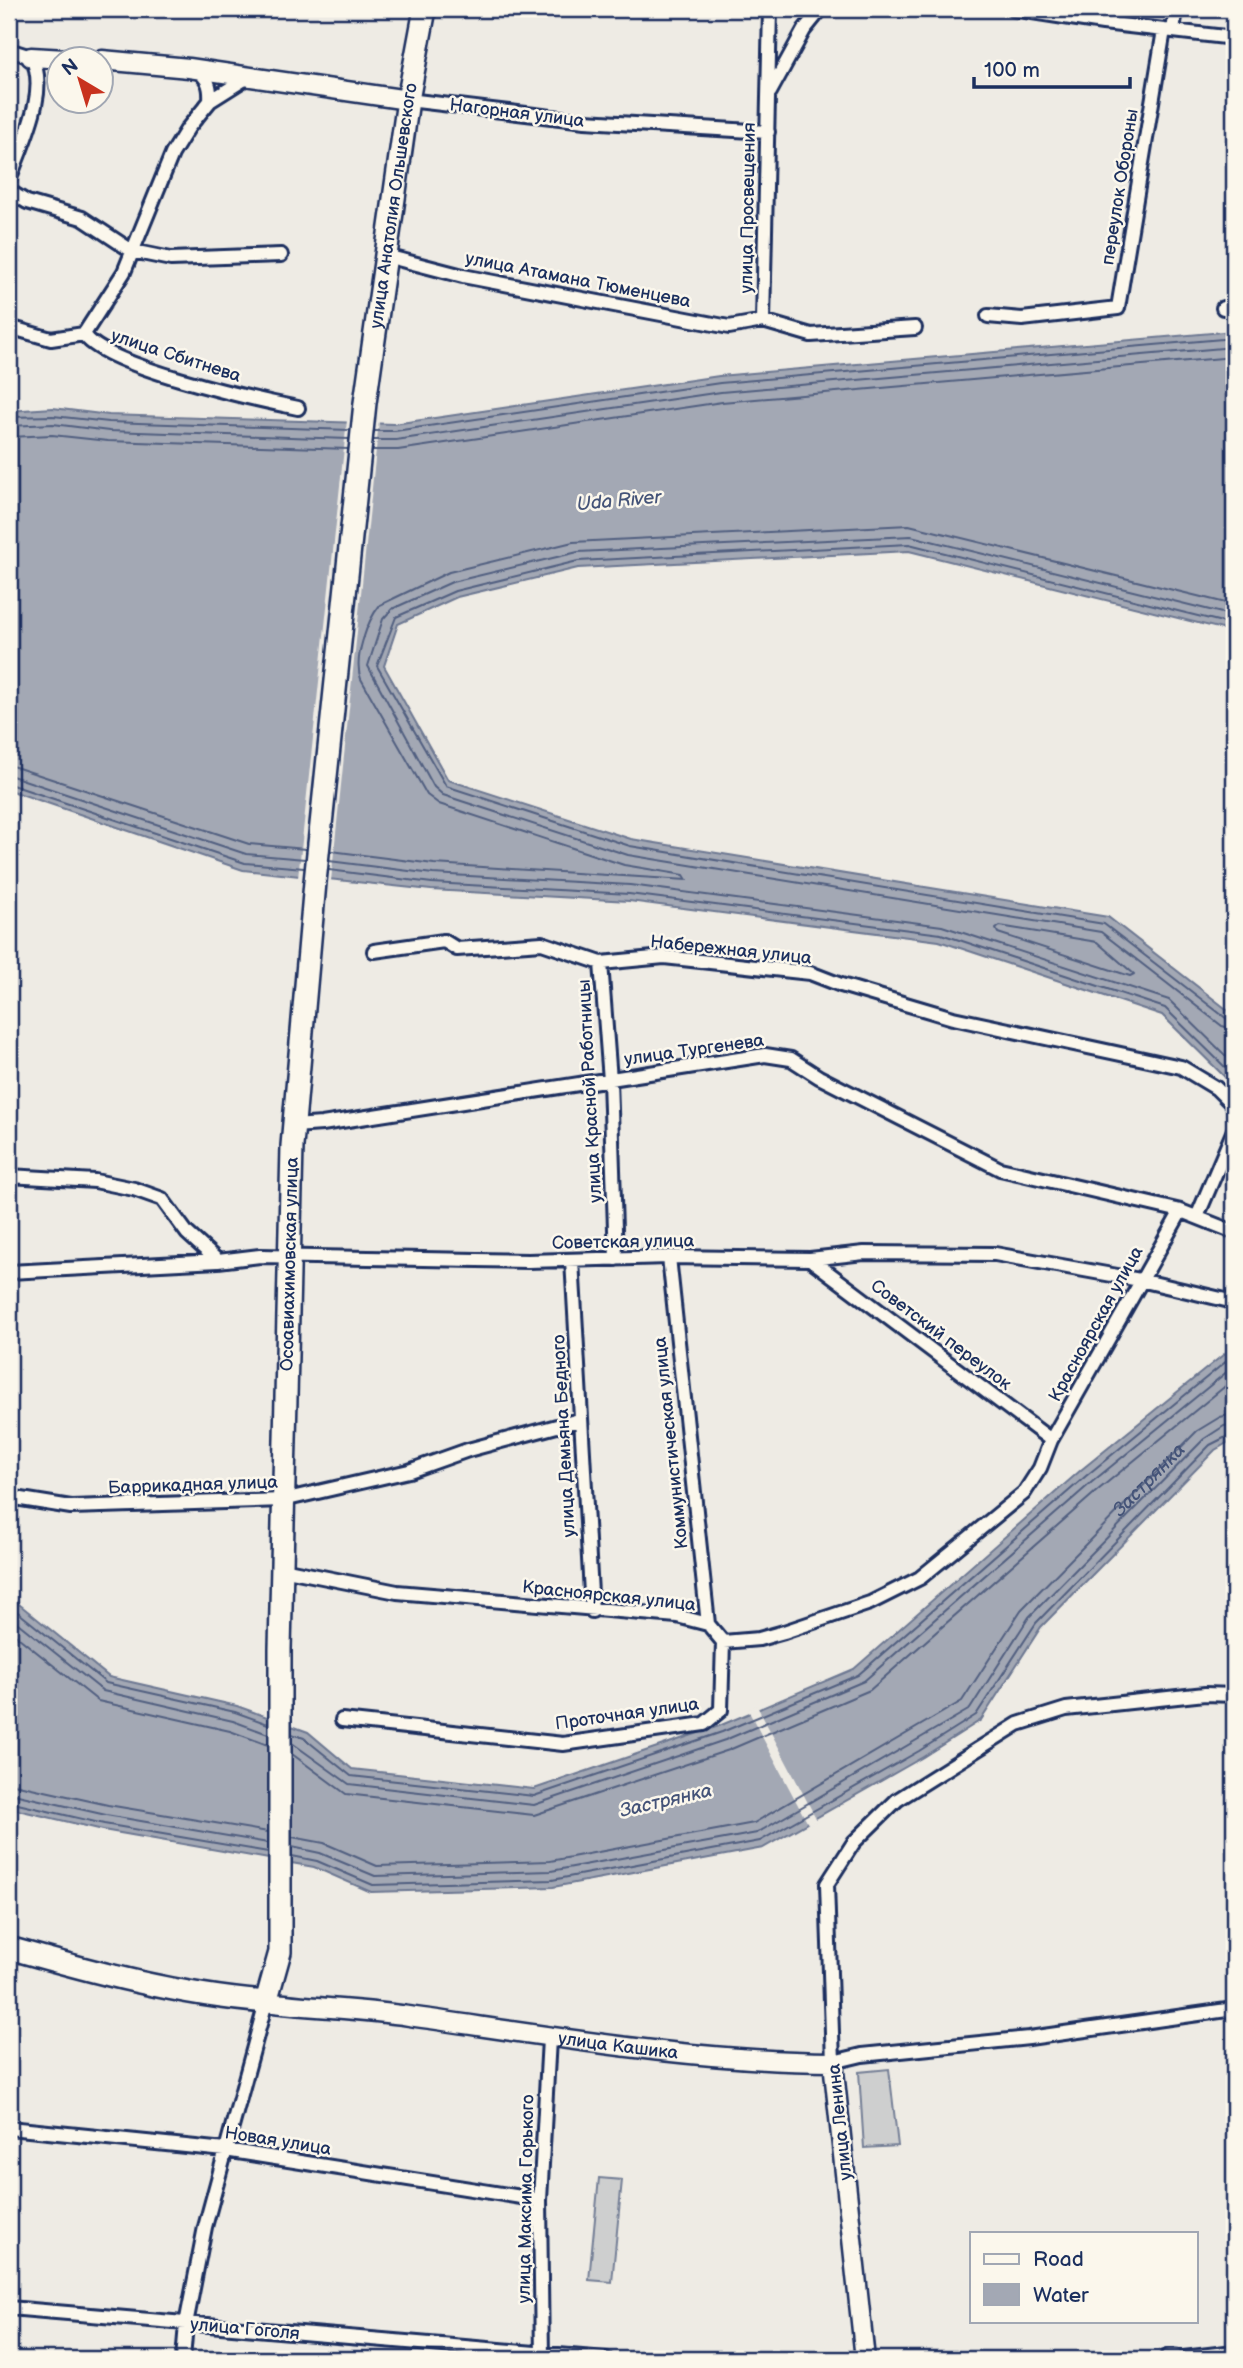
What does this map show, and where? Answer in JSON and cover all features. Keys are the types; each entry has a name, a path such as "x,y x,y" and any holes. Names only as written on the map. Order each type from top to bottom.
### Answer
{"highway":[{"name":"улица Анатолия Ольшевского","path":"315,882 365,403 408,100 425,9"},
{"name":"Осоавиахимовская улица","path":"266,2002 280,1952 280,1649 287,1256 294,1125 315,882"},
{"name":"улица Кашика","path":"9,1948 99,1973 201,1995 266,2002"}],"street":[{"name":"улица Просвещения","path":"764,321 770,9"},
{"name":"улица Просвещения","path":"768,96 804,30 821,9"},
{"path":"1013,9 1234,38"},
{"name":"переулок Обороны","path":"988,316 1022,319 1118,308 1168,30 1176,9"},
{"path":"9,50 31,57 38,69 40,89 9,181"},
{"path":"9,61 31,57 46,58"},
{"name":"Нагорная улица","path":"116,61 197,69 408,100 585,121 768,132"},
{"path":"197,69 207,78 211,88 210,101"},
{"path":"9,327 51,339 84,334 106,303 132,251 172,154 188,128 210,101 247,77"},
{"path":"9,191 27,202 82,218 132,251 171,259 281,255"},
{"name":"улица Атамана Тюменцева","path":"386,256 463,276 729,327 764,321"},
{"path":"764,321 811,335 915,328"},
{"name":"улица Сбитнева","path":"84,334 89,343 110,355 237,396 298,408"},
{"name":"Набережная улица","path":"374,951 444,941 457,950 541,943 601,963 664,957 810,973 841,985 953,1018 1181,1068 1216,1088 1234,1107"},
{"name":"улица Красной Работницы","path":"601,963 610,1080 616,1259"},
{"name":"улица Тургенева","path":"294,1125 322,1124 765,1055 791,1059 819,1077 1000,1169 1181,1212 1234,1232"},
{"path":"1197,1217 1234,1130"},
{"path":"9,1177 95,1181 134,1189 162,1199 187,1233 218,1261"},
{"name":"Красноярская улица","path":"282,1569 397,1592 592,1611 677,1616 708,1624 723,1642 758,1639 870,1603 920,1578 1024,1493 1140,1280 1181,1212"},
{"name":"Советская улица","path":"9,1272 218,1261 260,1255 572,1260 669,1257 810,1259 864,1253 995,1254 1140,1280 1234,1302"},
{"name":"Коммунистическая улица","path":"669,1257 708,1624"},
{"name":"Советский переулок","path":"810,1259 1051,1440"},
{"name":"улица Демьяна Бедного","path":"572,1260 579,1420 592,1611"},
{"name":"Баррикадная улица","path":"9,1497 71,1507 283,1500 409,1471 468,1450 579,1420"},
{"name":"Проточная улица","path":"342,1720 563,1744 705,1724 721,1710 723,1642"},
{"name":"улица Ленина","path":"865,2359 833,2062 827,1884 854,1842 897,1800 1018,1724 1066,1709 1205,1694 1234,1695"},
{"path":"183,2359 186,2324 205,2227 266,2002"},
{"name":"улица Кашика","path":"266,2002 404,2015 549,2039 790,2062 833,2062 862,2055 1021,2039 1234,2009"},
{"name":"улица Максима Горького","path":"541,2356 540,2200 549,2039"},
{"name":"Новая улица","path":"9,2128 225,2150 540,2200"},
{"name":"улица Гоголя","path":"9,2308 541,2356 606,2359"},
{"path":"1169,2359 1234,2352"}],"shaded area":[{"path":"889,2069 898,2146 864,2148 859,2072"},
{"path":"599,2178 622,2180 612,2282 589,2280"}],"water":[{"name":"Uda River","path":"1234,331 1234,632 909,551 578,568 457,597 398,624 384,666 448,780 631,839 1108,917 1234,1015 1234,1086 1162,1015 939,941 629,901 431,890 243,870 9,790 9,411 53,408 109,415 394,424 719,376"},
{"name":"Застрянка","path":"1234,1346 1234,1439 1215,1450 1041,1627 981,1720 923,1757 763,1848 553,1887 371,1892 314,1867 103,1830 9,1808 9,1596 109,1677 237,1706 308,1732 352,1769 534,1789 719,1726 854,1669 1081,1470"}],"pier":[{"path":"347,420 379,421 331,881 298,878"},
{"path":"757,1706 817,1820 808,1824 748,1710"}]}
